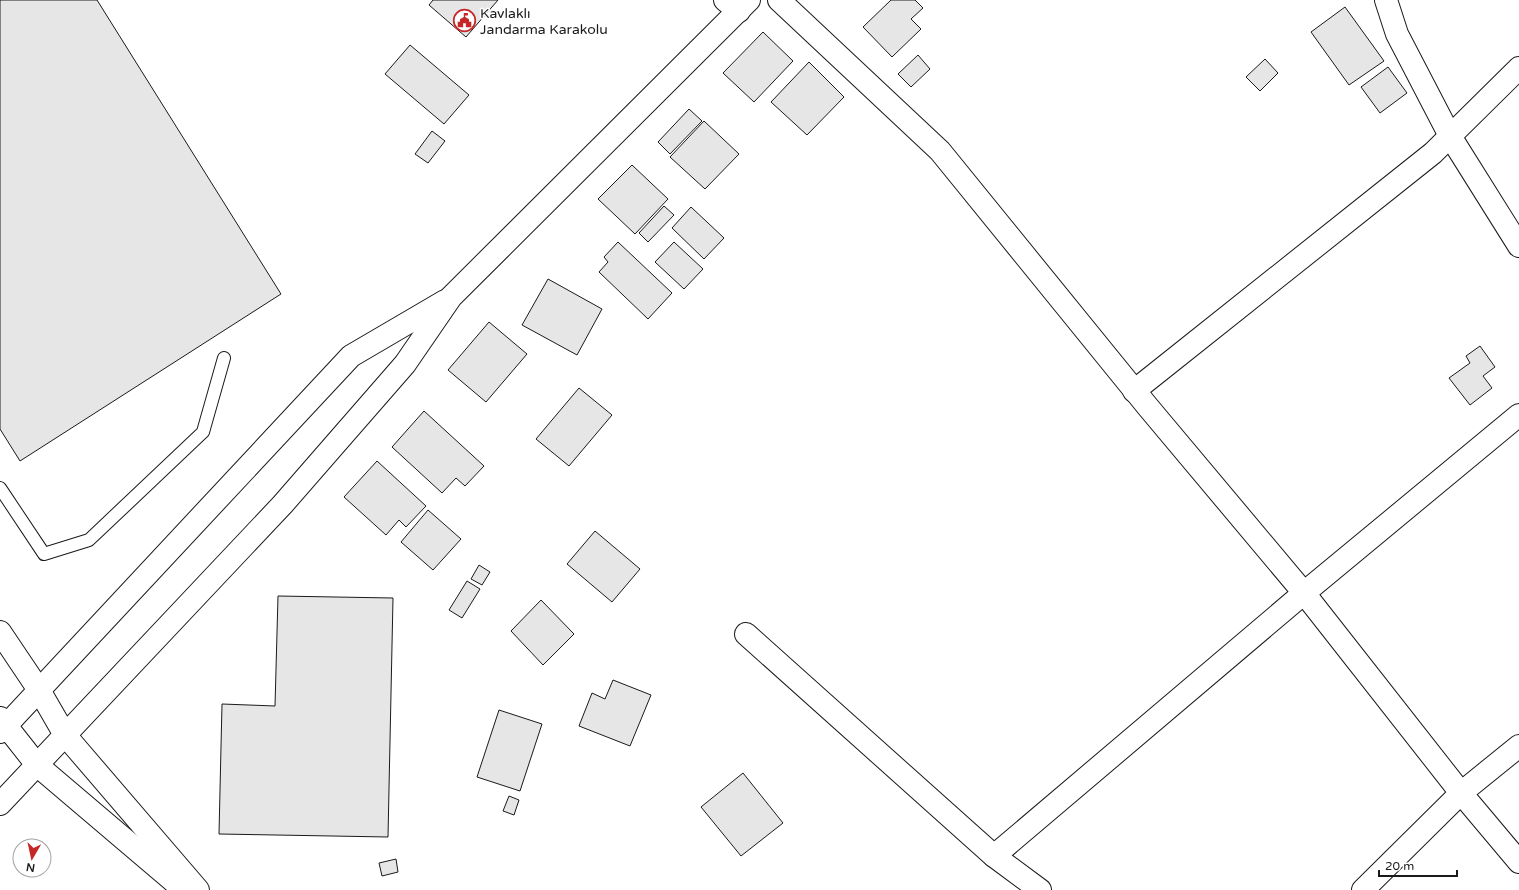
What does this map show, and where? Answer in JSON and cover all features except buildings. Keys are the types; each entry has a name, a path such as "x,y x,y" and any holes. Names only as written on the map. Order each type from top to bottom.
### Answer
{"street":[{"path":"779,0 940,151 1134,391 1304,593 1462,793 1519,862"},
{"path":"1386,0 1397,34 1450,136 1519,246"},
{"path":"0,804 283,504 405,364 451,297 738,4"},
{"path":"1134,391 1433,153 1519,68"},
{"path":"184,890 37,765 2,726 39,690 351,356 451,297"},
{"path":"994,856 1304,593 1519,415"},
{"path":"0,632 39,690 66,734 198,890"},
{"path":"746,634 994,856 1040,890"},
{"path":"1363,890 1462,793 1519,746"}],"lane":[{"path":"0,488 44,554 89,540 203,432 224,358"}],"place":[{"name":"Kavlaklı Jandarma Karakolu","path":"464,21"}]}
